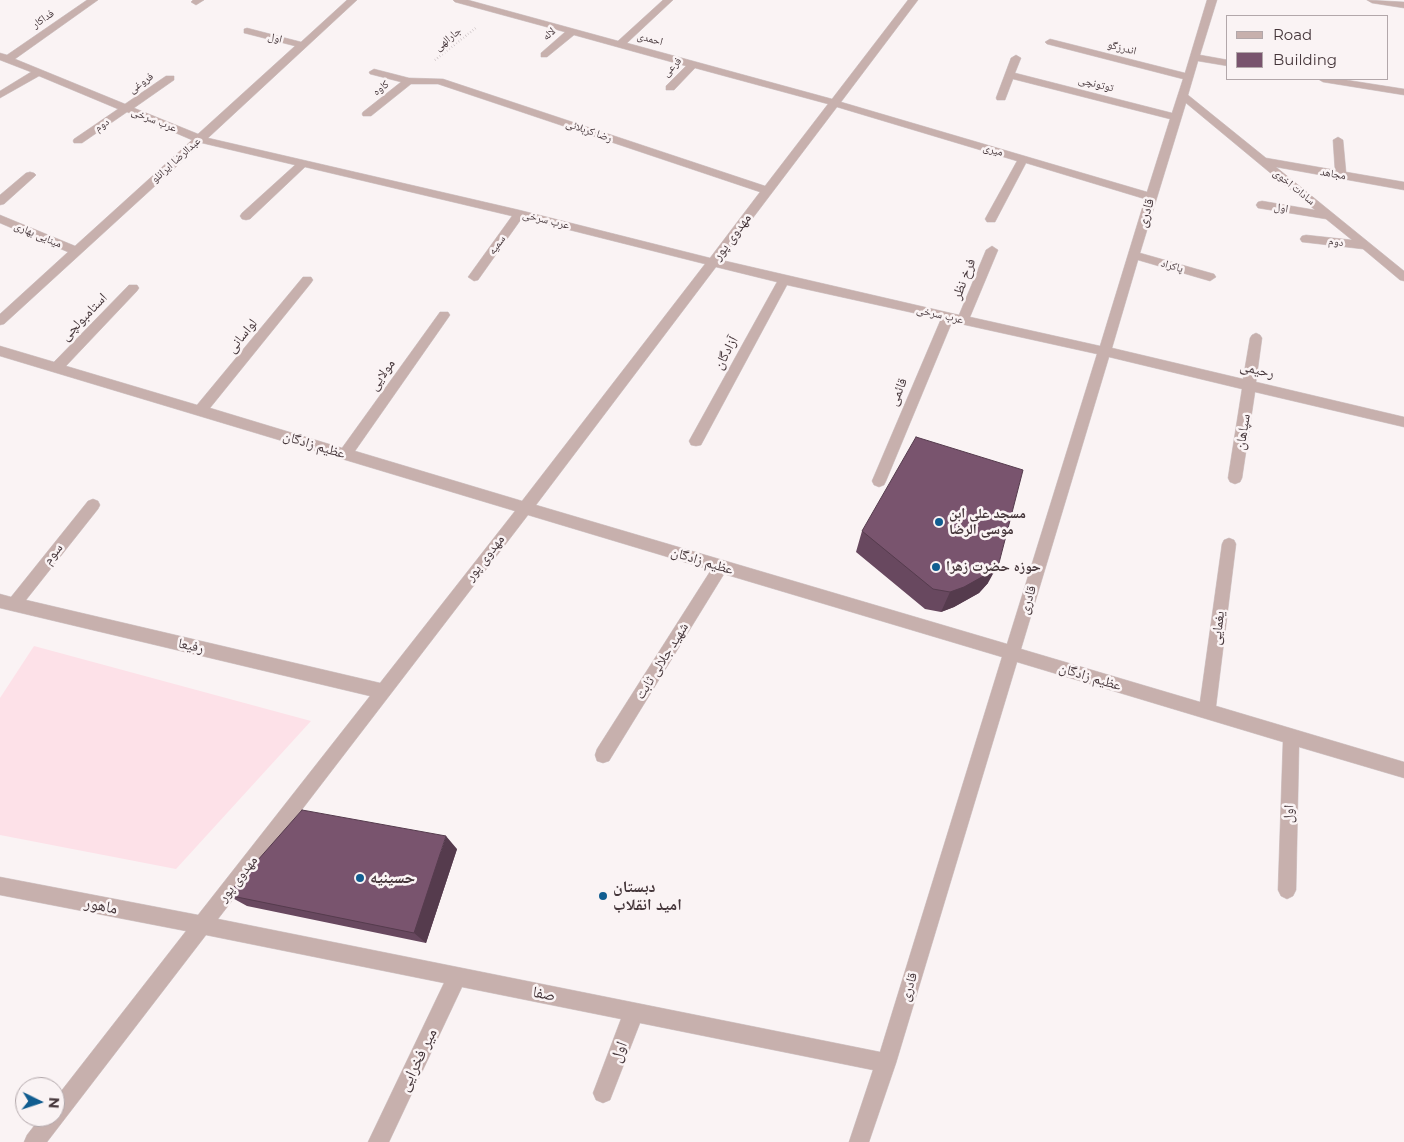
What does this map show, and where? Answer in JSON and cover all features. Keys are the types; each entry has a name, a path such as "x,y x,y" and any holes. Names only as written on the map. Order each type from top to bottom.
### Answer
{"street":[{"name":"فداکار","path":"4,58 93,0"},
{"name":"عبدالرضا ایرانلو","path":"0,321 352,0"},
{"name":"احمدی","path":"458,0 834,103"},
{"path":"620,44 668,0"},
{"name":"مهدوی پور","path":"65,1102 525,508 913,0"},
{"name":"قادرى","path":"859,1142 886,1063 1212,0"},
{"path":"1372,0 1404,5"},
{"name":"اول","path":"247,31 302,45"},
{"name":"لاله","path":"544,55 572,31"},
{"name":"اندرزگو","path":"1050,42 1188,78"},
{"path":"1195,57 1226,63"},
{"name":"عرب سرخی","path":"4,58 200,138 519,214 784,280 1103,351"},
{"path":"1001,98 1016,58"},
{"name":"فرعی","path":"670,88 693,64"},
{"path":"0,95 39,72"},
{"path":"374,72 410,81"},
{"name":"توتونچی","path":"1010,75 1176,117"},
{"name":"فروغی","path":"127,108 170,78"},
{"path":"1340,80 1404,92"},
{"name":"کاوه","path":"367,114 410,81"},
{"name":"رضا کربلائی","path":"410,81 439,81 767,191"},
{"name":"سادات اخوی","path":"1183,96 1404,277"},
{"name":"میری","path":"834,103 1151,197"},
{"name":"دوم","path":"78,141 127,108"},
{"path":"1338,140 1341,176"},
{"path":"991,219 1023,159"},
{"name":"مجاهد","path":"1261,160 1404,186"},
{"path":"246,216 303,163"},
{"path":"0,200 30,175"},
{"name":"اول","path":"1262,205 1330,216"},
{"name":"سمیه","path":"474,277 519,214"},
{"name":"مینایی بهاری","path":"0,219 77,251"},
{"name":"دوم","path":"1306,239 1366,246"},
{"name":"فرخ نظر","path":"963,320 992,250"},
{"name":"پاکراد","path":"1133,255 1210,277"},
{"name":"لواسانی","path":"200,411 307,280"},
{"name":"آزادگان","path":"696,441 784,280"},
{"name":"استامبولچی","path":"56,368 133,288"},
{"name":"مولایی","path":"345,454 444,315"},
{"name":"قائمی","path":"879,481 948,317"},
{"path":"1251,386 1256,338"},
{"name":"عظیم زادگان","path":"0,351 1404,770"},
{"name":"رحیمی","path":"1103,351 1404,422"},
{"name":"سپاهان","path":"1235,478 1251,386"},
{"name":"سوم","path":"7,602 93,504"},
{"name":"یغمایی","path":"1207,712 1229,544"},
{"name":"شهید جلالی ثابت","path":"603,755 721,566"},
{"name":"رفیعا","path":"7,602 382,691"},
{"name":"اول","path":"1287,890 1291,737"},
{"name":"ماهور","path":"0,886 202,925"},
{"name":"صفا","path":"202,925 886,1063"},
{"name":"میر فخرایی","path":"378,1142 457,977"},
{"name":"اول","path":"603,1093 634,1012"},
{"name":"مهدوی پور","path":"34,1142 46,1127"}],"path":[{"name":"جارالهی","path":"410,81 498,11"}],"shaded area":[{"path":"34,646 311,721 176,869 0,835 0,698"}],"building":[{"name":"مسجد علی ابن موسی الرضا","path":"916,437 1023,470 999,563 989,573 964,587 950,592 933,589 862,531"},
{"name":"حسینیه","path":"302,810 446,836 414,933 227,895"}],"place":[{"name":"مسجد علی ابن موسی الرضا","path":"939,522"},
{"name":"حوزه حضرت زهرا","path":"936,567"},
{"name":"حسینیه","path":"360,878"},
{"name":"دبستان امید انقلاب","path":"603,896"}]}
